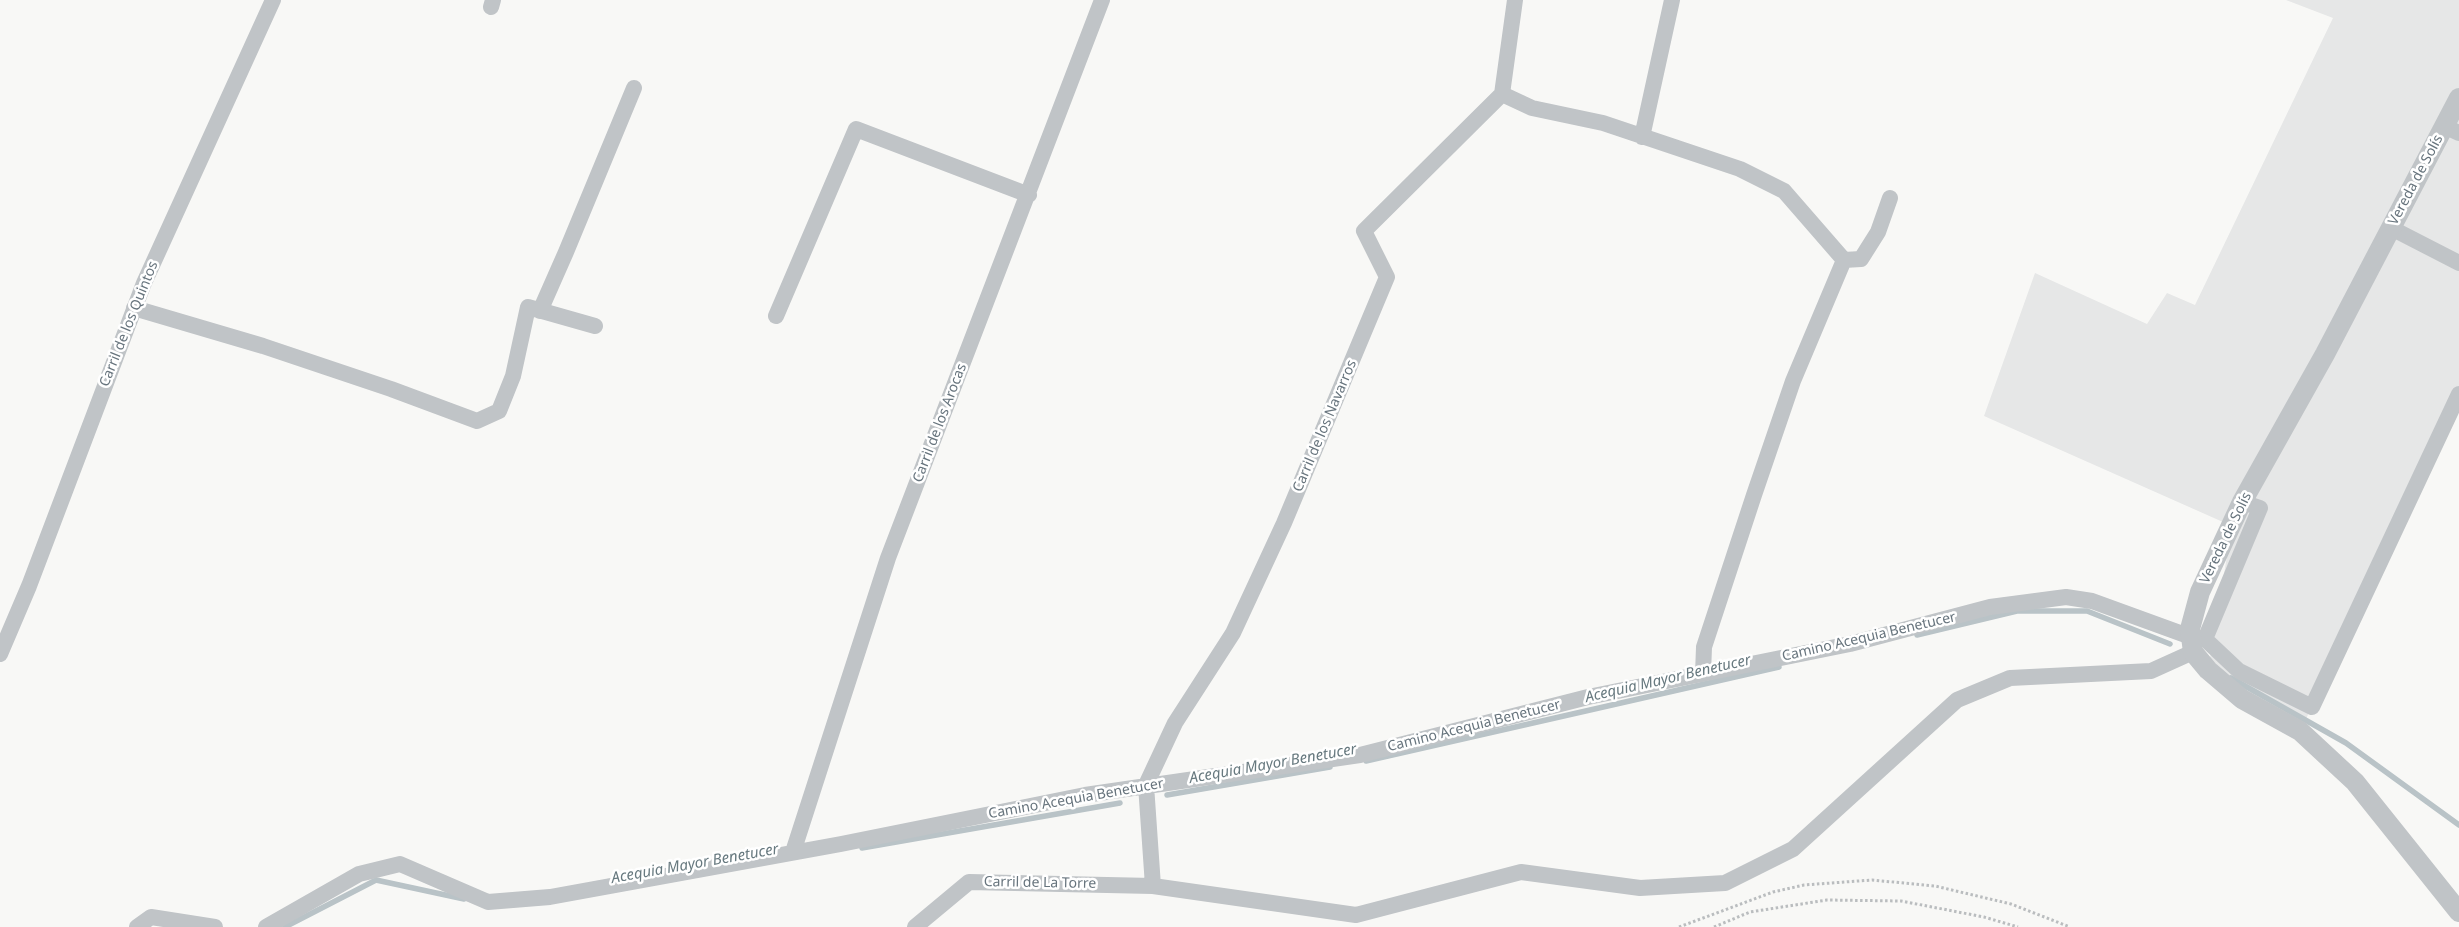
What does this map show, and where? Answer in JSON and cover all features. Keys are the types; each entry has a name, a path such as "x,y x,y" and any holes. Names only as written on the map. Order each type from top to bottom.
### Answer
{"street":[{"name":"Carril de los Quintos","path":"0,654 29,586 134,308 273,0"},
{"name":"Carril de los Arocas","path":"793,852 888,558 1029,195 1102,0"},
{"path":"1515,0 1502,94 1532,108 1603,124 1740,169 1784,191 1844,260 1861,260 1878,232 1890,198"},
{"path":"1642,137 1672,0"},
{"path":"540,311 634,88"},
{"name":"Carril de los Navarros","path":"1152,886 1146,786 1175,723 1233,633 1284,523 1387,277 1364,231 1502,94"},
{"name":"Vereda de Solís","path":"2192,644 2190,629 2200,592 2242,502 2325,354 2391,228 2452,130 2459,98"},
{"path":"776,316 856,129 1029,195"},
{"path":"2391,228 2459,263"},
{"path":"1703,674 1704,647 1754,495 1793,381 1844,260"},
{"path":"134,308 263,346 477,421 500,411 513,376 528,307 595,326"},
{"path":"2242,502 2260,508 2205,639 2239,671 2312,707 2459,394"},
{"name":"Camino Acequia Benetucer","path":"266,927 359,874 400,864 488,902 550,896 793,852 1084,795 1360,755 1588,697 1850,644 1990,607 2066,596 2092,601 2192,644"},
{"path":"2192,644 2208,670 2242,699 2300,731 2355,782 2459,912"},
{"name":"Carril de La Torre","path":"915,927 969,882 1152,886 1356,914 1521,872 1640,888 1725,884 1793,849 1956,700 2010,678 2151,671 2192,644"},
{"path":"137,927 151,917 215,927"}],"path":[{"path":"1679,927 1773,892 1804,885 1872,880 1935,886 2002,902 2070,927"},
{"path":"1714,927 1750,912 1827,900 1901,901 1984,917 2018,927"}],"shaded area":[{"path":"2286,0 2459,0 2459,408 2300,731 2208,670 2232,526 1984,416 2035,273 2147,324 2167,293 2195,305 2333,18"}],"waterway":[{"name":"Acequia Mayor Benetucer","path":"1917,635 2017,611 2087,611 2170,644"},
{"name":"Acequia Mayor Benetucer","path":"1366,761 1779,667"},
{"name":"Acequia Mayor Benetucer","path":"2231,678 2346,743 2459,825"},
{"name":"Acequia Mayor Benetucer","path":"1167,795 1330,767"},
{"name":"Acequia Mayor Benetucer","path":"862,848 1120,803"},
{"name":"Acequia Mayor Benetucer","path":"285,927 376,880 464,899"}]}
